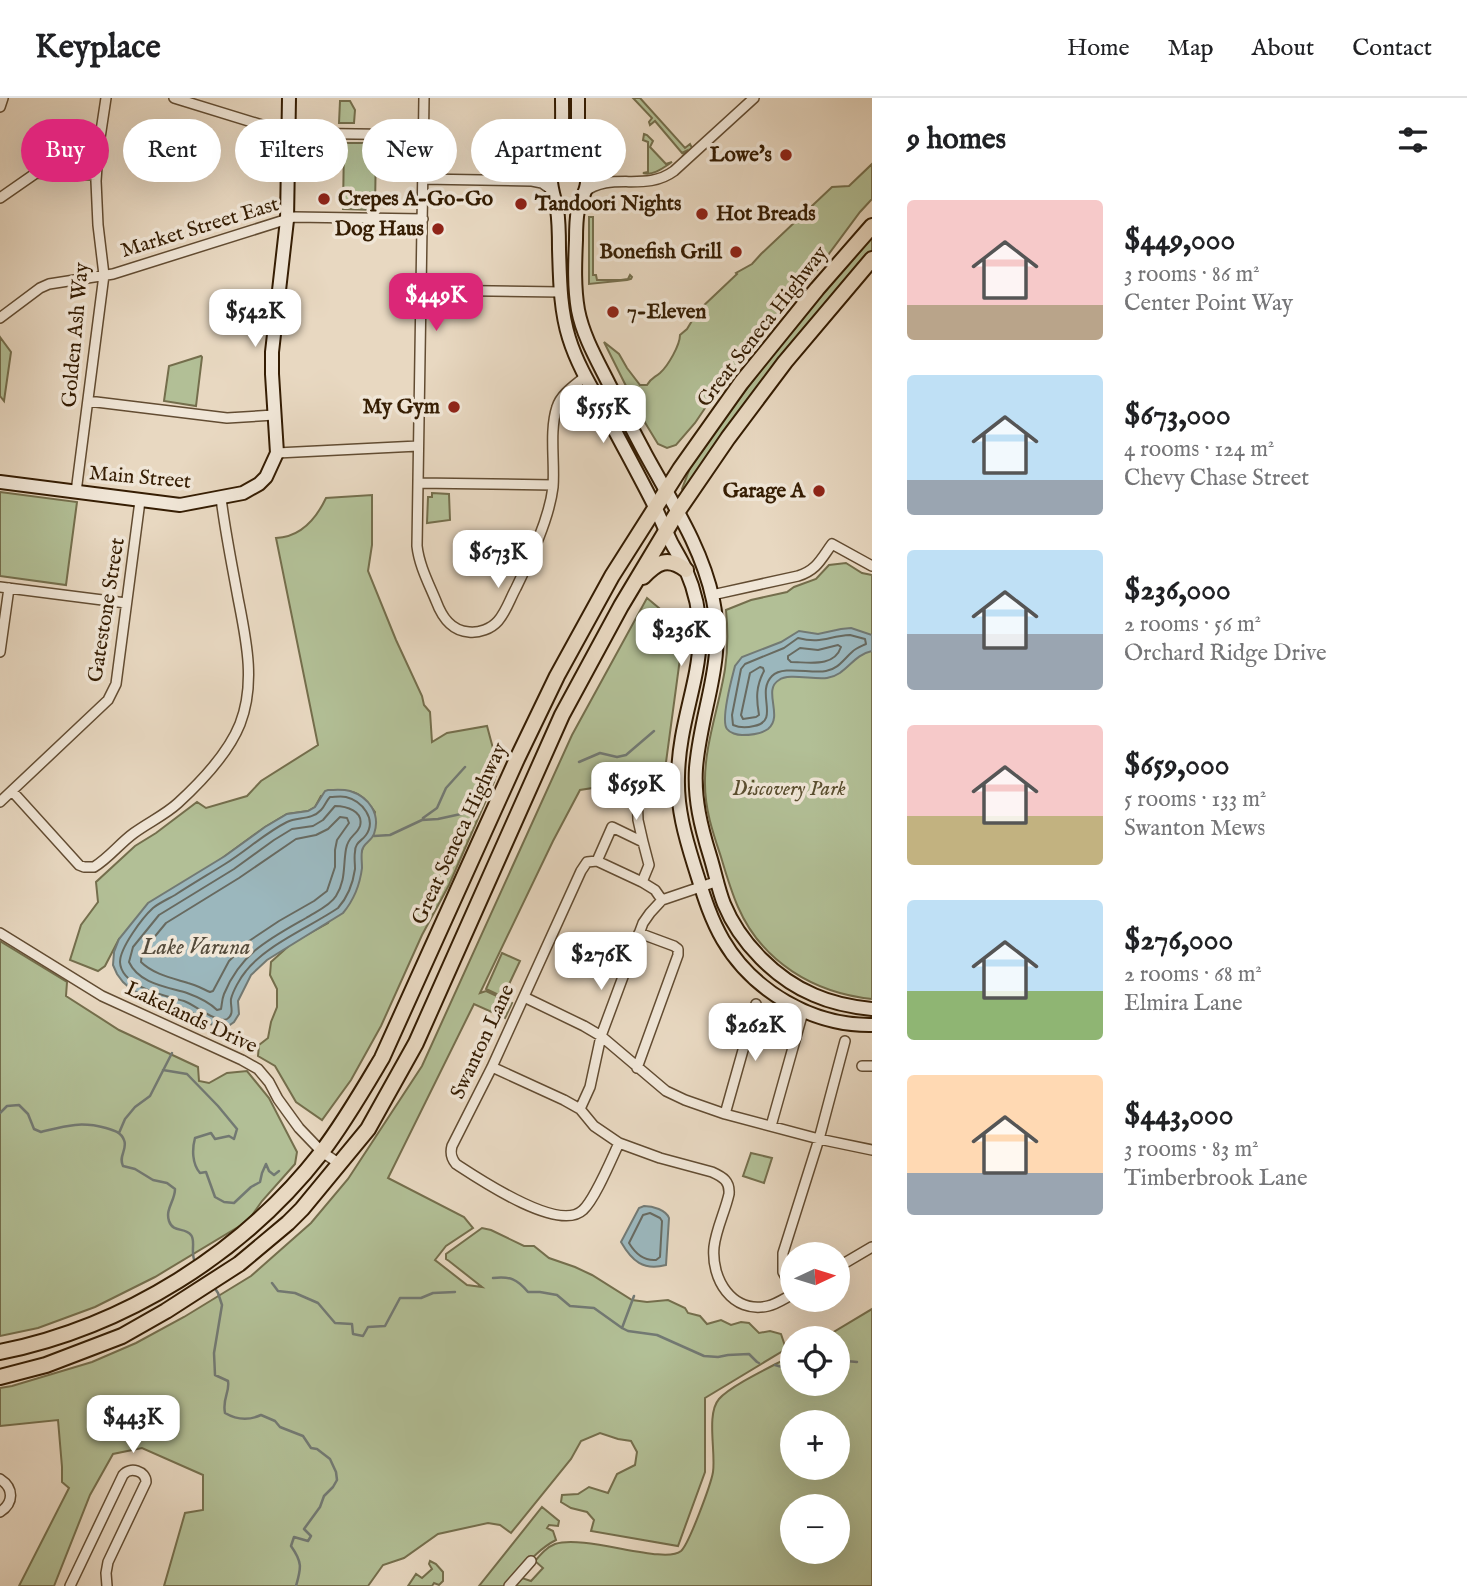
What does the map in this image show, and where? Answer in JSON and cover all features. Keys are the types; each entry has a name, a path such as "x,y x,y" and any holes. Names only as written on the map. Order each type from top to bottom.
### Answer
{"main road":[{"name":"Great Seneca Highway","path":"0,1352 26,1347 78,1329 162,1291 229,1244 267,1213 322,1152 382,1058 517,759 557,676 612,576 680,469 741,383 872,226"},
{"name":"Great Seneca Highway","path":"0,1377 46,1365 121,1336 239,1264 302,1209 368,1129 416,1043 562,715 621,606 678,511 728,438 785,362 872,259"},
{"path":"621,606 654,565 670,562 679,564 686,570"}],"street":[{"path":"0,107 3,98"},
{"name":"Golden Ash Way","path":"103,119 106,98"},
{"path":"174,98 242,119"},
{"path":"288,119 289,98"},
{"path":"424,98 424,119"},
{"path":"562,98 562,119"},
{"path":"578,98 578,119"},
{"path":"626,182 664,178 754,98"},
{"path":"0,198 23,182"},
{"name":"Golden Ash Way","path":"76,492 104,275 96,182"},
{"path":"287,182 287,220 272,352 277,453 418,446"},
{"path":"423,182 417,546 438,607 445,620 457,629 481,631 492,626 502,615 535,546 550,502 555,415 559,401 586,376"},
{"path":"540,182 566,200 574,199 596,185 618,182"},
{"path":"550,182 558,222 560,292 568,334 586,376 686,570 698,610 701,637 681,747 678,789 681,819 712,920 736,958 768,990 803,1012 822,1019 859,1026 872,1025"},
{"path":"587,182 577,212 575,262 577,304 581,323 608,383 678,511 700,559 712,595 717,649 713,685 698,749 696,790 702,830 724,904 735,926 755,952 784,978 813,995 844,1005 872,1009"},
{"name":"Market Street East","path":"0,318 49,284 113,274 294,218 423,219"},
{"path":"422,290 560,292"},
{"path":"570,390 593,389"},
{"path":"88,401 227,418 274,415"},
{"name":"Main Street","path":"0,482 180,505 243,493 259,484 277,453"},
{"path":"418,483 553,485"},
{"path":"12,791 79,865 94,867 137,831 178,804 228,746 243,715 248,661 246,636 221,498"},
{"name":"Gatestone Street","path":"0,802 108,701 113,692 141,501"},
{"path":"712,595 809,573 832,544 872,566"},
{"path":"0,652 5,588 126,603"},
{"path":"636,794 638,820 649,864 642,882"},
{"path":"643,842 612,827 597,861 642,882 655,890 662,900"},
{"name":"Swanton Lane","path":"597,861 587,862 580,871 451,1152 456,1164 506,1195 564,1217 582,1212 619,1143"},
{"path":"580,1109 590,1087 601,1036 639,933 650,913 662,900 718,881"},
{"name":"Lakelands Drive","path":"0,933 102,996 258,1069 270,1082 278,1099 299,1128 322,1152 340,1164"},
{"path":"637,1068 678,955 678,949 674,946 639,933"},
{"path":"524,997 601,1036 666,1091 685,1100 725,1114 872,1150"},
{"path":"725,1114 756,1004"},
{"path":"771,1126 803,1012"},
{"path":"786,1242 819,1139 845,1041"},
{"path":"492,1067 580,1109 594,1126 619,1143 660,1158 712,1172 727,1181 729,1194 714,1250 717,1273 724,1290 747,1306 766,1307 780,1302"},
{"path":"850,1260 872,1247"},
{"path":"70,1586 123,1475 130,1470 143,1474 146,1482 108,1562 107,1586"},
{"path":"0,1479 8,1485 11,1496 6,1508 0,1512"},
{"path":"509,1586 531,1561"}],"green space":[{"path":"633,98 640,98 685,148 690,144 692,148 682,157 686,151 682,153 655,121 650,125 652,118"},
{"path":"340,101 350,101 355,110 354,123 348,123 348,119 339,119"},
{"path":"644,134 653,141 650,147 666,164 672,162 658,171 643,173 648,172 648,142 643,140"},
{"path":"348,143 362,143 362,182 375,182 375,210 343,209 343,182 348,182"},
{"path":"872,164 872,199 808,282 757,338 676,445 667,448 658,444 604,342 619,354 640,385 647,385 666,366 676,350 680,335 698,311 736,273 752,264 832,187 849,186"},
{"path":"589,217 593,217 593,275 596,275 597,280 628,279 630,275 631,279 589,284"},
{"path":"872,233 872,253 684,493 682,489 690,468 777,349 776,346"},
{"path":"0,337 11,352 4,401 0,396"},
{"path":"201,356 196,406 164,401 169,366"},
{"path":"0,492 77,502 66,585 0,576"},
{"path":"432,493 449,494 450,520 427,523 428,497 432,497"},
{"path":"372,495 372,545 368,571 424,705 430,712 432,742 447,733 487,726 498,767 449,885 422,935 381,1026 351,1080 322,1120 296,1102 275,1066 258,1056 259,1045 268,1038 277,1007 277,989 270,975 271,962 292,943 328,923 361,853 375,812 357,794 346,792 321,796 315,807 308,811 287,814 265,827 119,939 105,966 98,971 70,960 81,925 98,902 96,882 135,846 197,802 206,808 247,796 261,781 318,745 276,538 293,534 307,526 326,498"},
{"name":"Discovery Park","path":"846,563 862,573 872,575 872,999 851,996 810,982 776,959 761,944 748,926 733,895 712,830 705,794 707,755 726,662 726,610 751,600 787,592 816,579 829,565"},
{"path":"647,598 684,629 664,777 580,790 480,993 486,991 512,1003 505,1018 474,1004 388,1178 464,1217 473,1228 446,1246 435,1260 467,1285 482,1287 446,1259 446,1254 482,1228 524,1246 534,1246 549,1258 592,1275 632,1300 668,1300 685,1308 688,1313 700,1316 707,1324 721,1320 731,1325 749,1323 759,1333 770,1331 780,1334 780,1353 705,1398 705,1472 678,1546 591,1531 594,1520 587,1512 561,1502 562,1495 578,1494 589,1487 608,1493 617,1474 635,1465 637,1452 631,1441 600,1433 581,1441 571,1459 511,1533 500,1525 488,1523 438,1534 404,1558 383,1565 368,1586 164,1586 185,1513 203,1510 203,1475 142,1448 113,1454 90,1495 54,1586 19,1586 69,1488 62,1482 58,1420 0,1426 0,1388 92,1362 136,1343 251,1276 311,1223 348,1179 422,1066 572,735"},
{"path":"0,941 67,982 66,996 119,1030 198,1067 199,1081 209,1083 227,1073 247,1071 269,1098 297,1152 295,1164 248,1221 155,1277 95,1307 38,1328 0,1336"},
{"path":"502,953 520,961 503,997 486,989"},
{"path":"751,1153 772,1158 764,1183 743,1176"},
{"path":"872,1309 872,1586 512,1586 522,1578 531,1581 543,1568 535,1561 555,1544 585,1543 658,1554 681,1551 694,1526 713,1472 712,1434 715,1406 719,1399 780,1362 780,1396 850,1396 850,1326 844,1326"},
{"path":"542,1507 559,1521 558,1526 549,1525 547,1528 553,1531 556,1540 536,1555 506,1586 479,1586"},
{"path":"430,1561 443,1572 443,1581 432,1586 408,1586 416,1574 422,1578 432,1569"}],"water":[{"path":"851,628 872,635 872,651 859,656 834,676 788,677 779,680 772,690 774,717 772,724 765,731 742,735 727,729 727,699 735,666 742,657 781,642 799,631 818,634"},
{"name":"Lake Varuna","path":"328,790 350,791 363,797 372,807 376,820 374,834 363,848 362,868 356,892 343,913 267,960 251,975 238,1001 239,1014 234,1022 227,1027 209,1024 183,1008 170,1006 132,990 123,982 113,965 114,952 119,939 148,903 287,814 308,811 315,807"},
{"path":"644,1206 659,1209 669,1218 666,1265 651,1267 639,1263 621,1242 639,1208"}],"waterway":[{"path":"579,762 600,753 617,757 626,755 654,731"},
{"path":"423,818 437,808 446,788 465,767"},
{"path":"374,836 390,835 422,820 470,812"},
{"path":"119,1133 125,1119 135,1107 150,1096 172,1053"},
{"path":"163,1070 187,1074 237,1129 234,1139 229,1136 215,1139 211,1133 195,1138 195,1165 200,1173 206,1172 215,1197 234,1203 260,1182 266,1164 274,1175 279,1171"},
{"path":"0,1113 7,1106 19,1105 28,1114 34,1129 41,1132 80,1125 97,1126 119,1133 125,1143 123,1166 135,1169 153,1180 167,1183 175,1189 168,1213 169,1221 173,1227 191,1235 195,1262"},
{"path":"493,1278 513,1279 528,1292 557,1295 570,1306 594,1308 628,1331 657,1335 704,1356 749,1354 759,1363"},
{"path":"272,1283 278,1291 295,1293 318,1303 335,1323 352,1324 353,1334 363,1336 368,1327 385,1326 400,1298 421,1298 433,1293 455,1292"},
{"path":"214,1287 222,1305 214,1353 215,1375 228,1381 225,1413 243,1419 261,1415 275,1421 280,1427 303,1436 311,1448 317,1449 330,1459 336,1472 337,1480 304,1529 311,1536 308,1541 294,1537 291,1546 300,1566 296,1586"},
{"path":"622,1328 634,1296"},
{"path":"850,1361 857,1362"},
{"path":"775,1365 780,1366"}],"place":[{"name":"Lowe's","path":"786,155"},
{"name":"Crepes A-Go-Go","path":"324,199"},
{"name":"Tandoori Nights","path":"521,204"},
{"name":"Hot Breads","path":"702,214"},
{"name":"Dog Haus","path":"438,229"},
{"name":"Bonefish Grill","path":"736,252"},
{"name":"7-Eleven","path":"613,312"},
{"name":"My Gym","path":"454,407"},
{"name":"Garage A","path":"819,491"}]}
